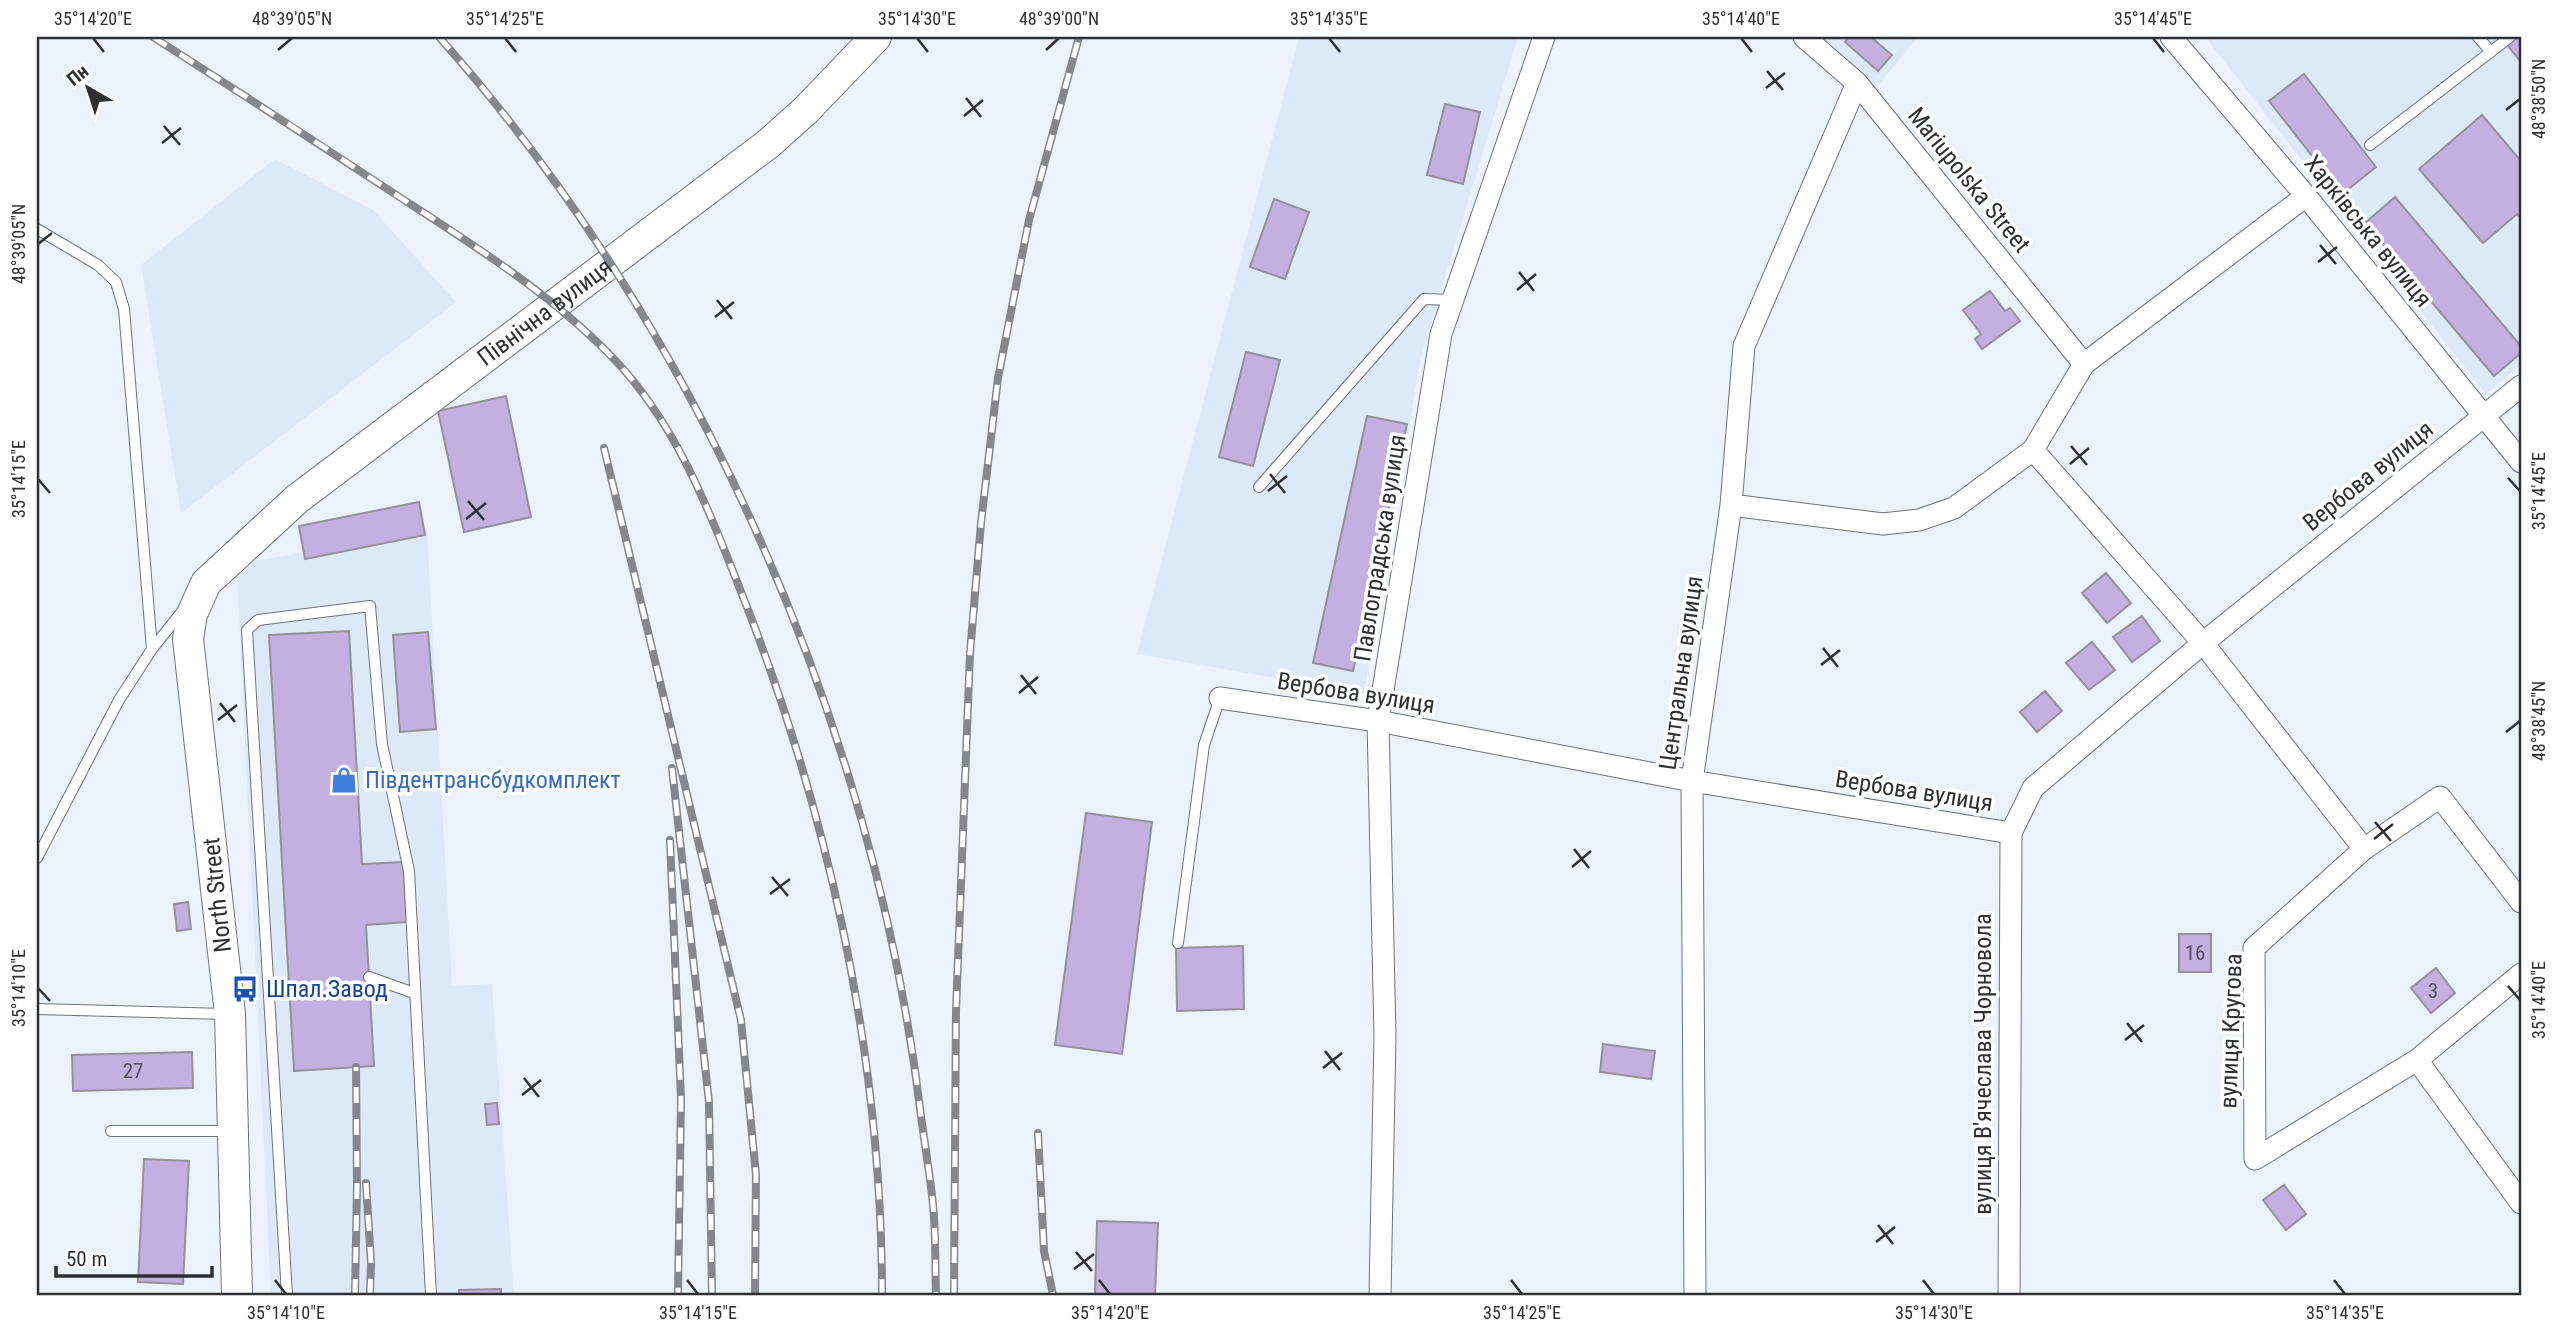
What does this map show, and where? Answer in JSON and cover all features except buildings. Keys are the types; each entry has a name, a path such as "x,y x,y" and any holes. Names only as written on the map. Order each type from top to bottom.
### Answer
{"street":[{"name":"Північна вулиця","path":"206,583 261,530 307,491 768,144 806,110 876,37"},
{"name":"Павлоградська вулиця","path":"1380,1295 1385,1036 1378,721 1441,334 1544,37"},
{"name":"Mariupolska Street","path":"1804,37 1857,83 2084,364"},
{"name":"Харківська вулиця","path":"2171,37 2306,196 2521,462"},
{"name":"Центральна вулиця","path":"1695,1295 1692,781 1731,505 1744,346 1857,83"},
{"path":"1731,505 1883,524 1919,520 1954,508 2033,450 2084,364 2306,196"},
{"name":"Вербова вулиця","path":"1220,698 1378,721 1692,781 2011,833 2033,788 2203,643 2521,386"},
{"path":"2033,450 2203,643 2364,849"},
{"name":"North Street","path":"206,583 192,614 188,639 230,1014 237,1295"},
{"name":"вулиця Кругова","path":"2521,902 2440,797 2364,849 2255,948 2255,1159 2417,1060 2521,974"},
{"name":"вулиця В'ячеслава Чорновола","path":"2009,1295 2011,833"},
{"path":"2417,1060 2521,1203"}],"lane":[{"path":"2479,37 2491,52"},
{"path":"2370,145 2510,37"},
{"path":"37,229 98,265 116,282 124,309 152,649"},
{"path":"1259,488 1424,299 1453,300"},
{"path":"37,858 119,700 152,649 206,583"},
{"path":"287,1295 247,630 258,620 370,606 382,744 409,871 431,1295"},
{"path":"1178,943 1204,745 1220,698"},
{"path":"369,977 414,993"},
{"path":"37,1009 230,1014"},
{"path":"111,1131 235,1131"}],"shaded area":[{"path":"1299,37 1518,37 1421,356 1364,693 1137,654"},
{"path":"1813,37 1918,37 1876,88"},
{"path":"2205,37 2521,37 2521,364 2486,394"},
{"path":"275,159 373,210 456,302 181,513 141,265"},
{"name":"Південтрансбудкомплект","path":"427,531 452,986 492,984 514,1295 271,1295 237,575 254,561"}],"railway":[{"path":"153,37 512,272 564,313 613,358 634,381 669,432 711,516 767,660 821,837 842,927 872,1110 882,1295"},
{"path":"439,37 532,151 618,274 694,404 760,540 817,681 863,825 898,970 932,1194 936,1295"},
{"path":"954,1295 956,1011 970,653 981,523 998,378 1029,220 1079,37"},
{"path":"604,448 741,1020 756,1175 755,1295"},
{"path":"672,768 709,1102 712,1295"},
{"path":"670,840 681,1099 678,1295"},
{"path":"355,1295 356,1067"},
{"path":"1038,1133 1044,1251 1053,1295"},
{"path":"366,1183 371,1262 370,1295"}],"place":[{"name":"Південтрансбудкомплект","path":"344,780"},
{"name":"Шпал.Завод","path":"245,989"}]}
